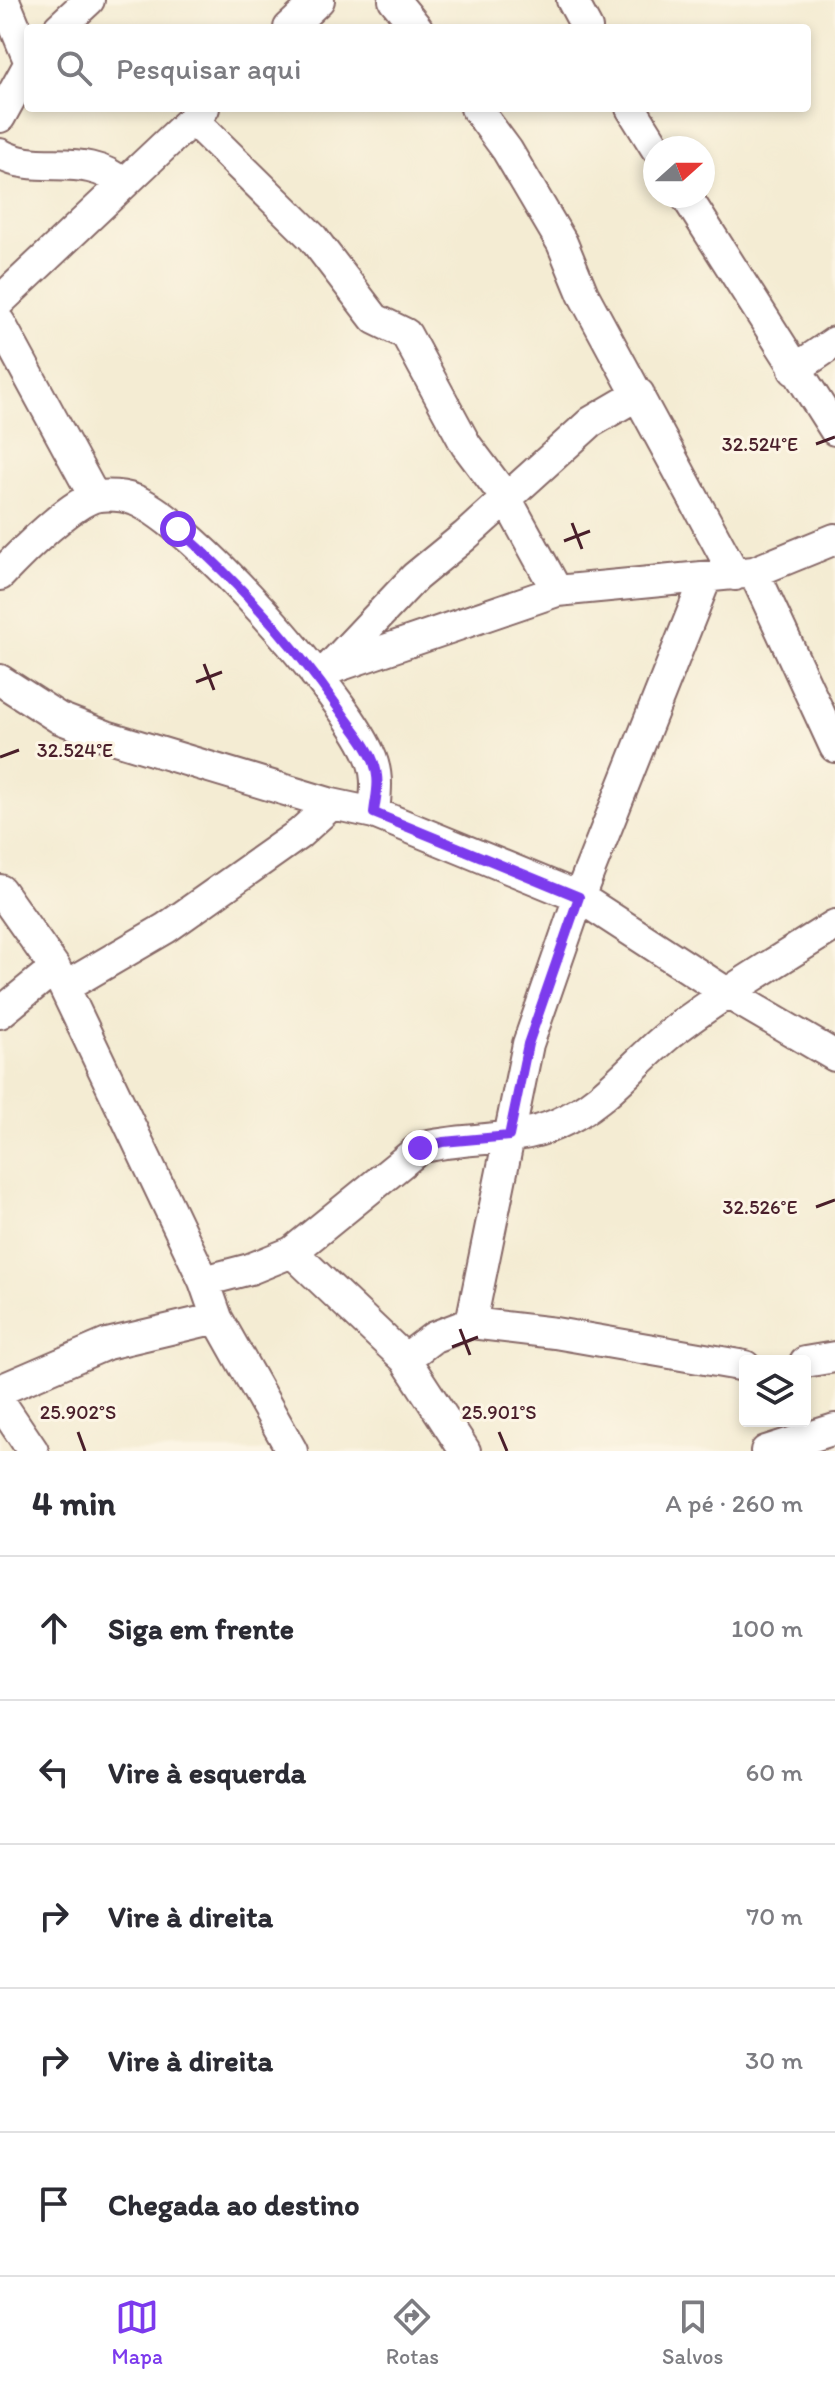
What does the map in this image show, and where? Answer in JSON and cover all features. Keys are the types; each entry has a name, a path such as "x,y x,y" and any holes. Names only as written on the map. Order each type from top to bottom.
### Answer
{"street":[{"path":"4,0 24,48"},
{"path":"63,24 89,0"},
{"path":"394,0 414,24"},
{"path":"572,0 585,24"},
{"path":"0,117 24,73"},
{"path":"479,112 507,150 562,243 583,294 639,394 732,575 835,747"},
{"path":"634,112 648,136"},
{"path":"0,301 198,114 313,238 375,319 406,334 466,445 506,498 557,591"},
{"path":"0,154 25,160 94,167 109,171 123,184"},
{"path":"693,208 835,430"},
{"path":"0,323 94,496"},
{"path":"794,370 835,342"},
{"path":"321,672 415,577 591,422 639,394"},
{"path":"0,575 33,540 94,496 117,496 137,501 178,529 215,561 321,672 369,751 377,776 374,813"},
{"path":"321,672 557,591 732,575 835,539"},
{"path":"471,1323 528,1044 579,897 732,575"},
{"path":"0,680 59,718 106,736 332,804 374,813 579,897 727,993 835,1056"},
{"path":"0,1013 60,978 166,928 299,834 332,804"},
{"path":"0,890 60,978 204,1281 217,1318 292,1451"},
{"path":"204,1281 250,1269 292,1252 420,1148 443,1142 534,1133 578,1114 602,1099 673,1031 835,925"},
{"path":"292,1252 405,1359 465,1451"},
{"path":"0,1390 107,1344 217,1318"},
{"path":"405,1359 434,1337 471,1323 555,1333 739,1365"},
{"path":"811,1361 835,1357"},
{"path":"0,1402 33,1451"},
{"path":"766,1451 835,1429"}],"route":[{"path":"178,529 215,561 270,620 315,674 369,751 377,776 374,813 579,897 528,1044 509,1136 443,1142 420,1148"}]}
